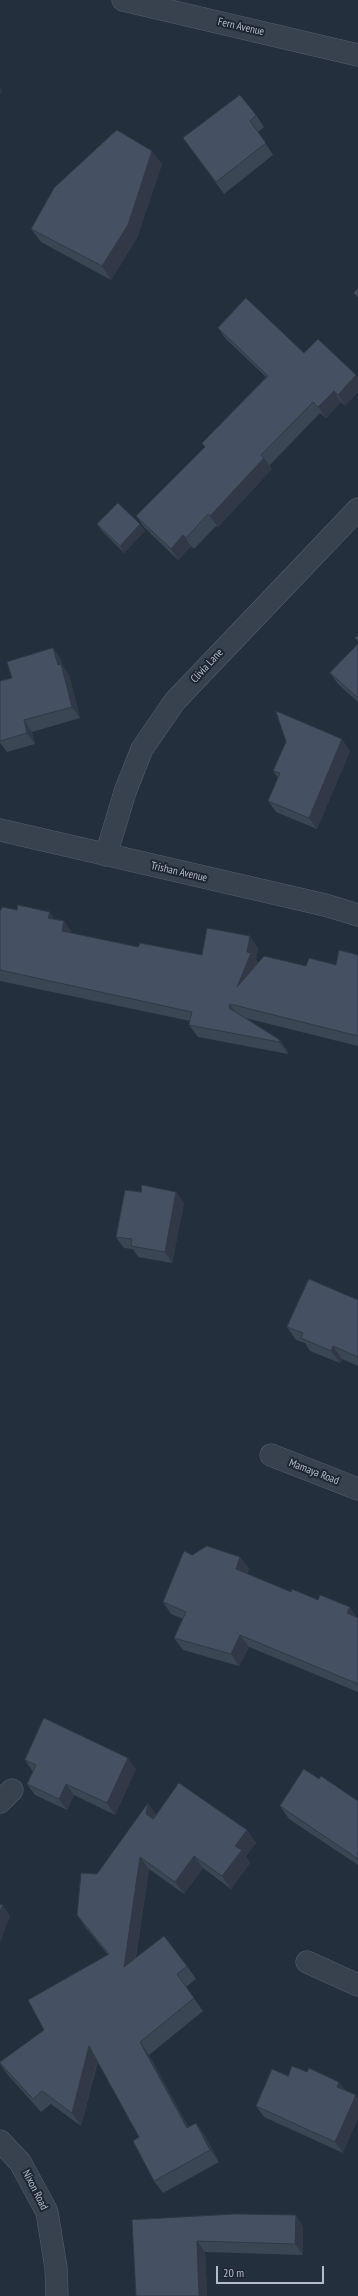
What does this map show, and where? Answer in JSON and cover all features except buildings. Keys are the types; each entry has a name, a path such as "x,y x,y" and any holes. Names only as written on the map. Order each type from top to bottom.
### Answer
{"street":[{"name":"Fern Avenue","path":"123,0 358,55"},
{"name":"Clivia Lane","path":"106,855 125,792 142,749 175,701 358,509"},
{"name":"Trishan Avenue","path":"0,830 325,905 358,915"},
{"name":"Mamaya Road","path":"271,1455 358,1489"},
{"path":"307,1962 358,1985"},
{"name":"Nixon Road","path":"0,2141 20,2162 47,2212 56,2268 57,2296"}]}
